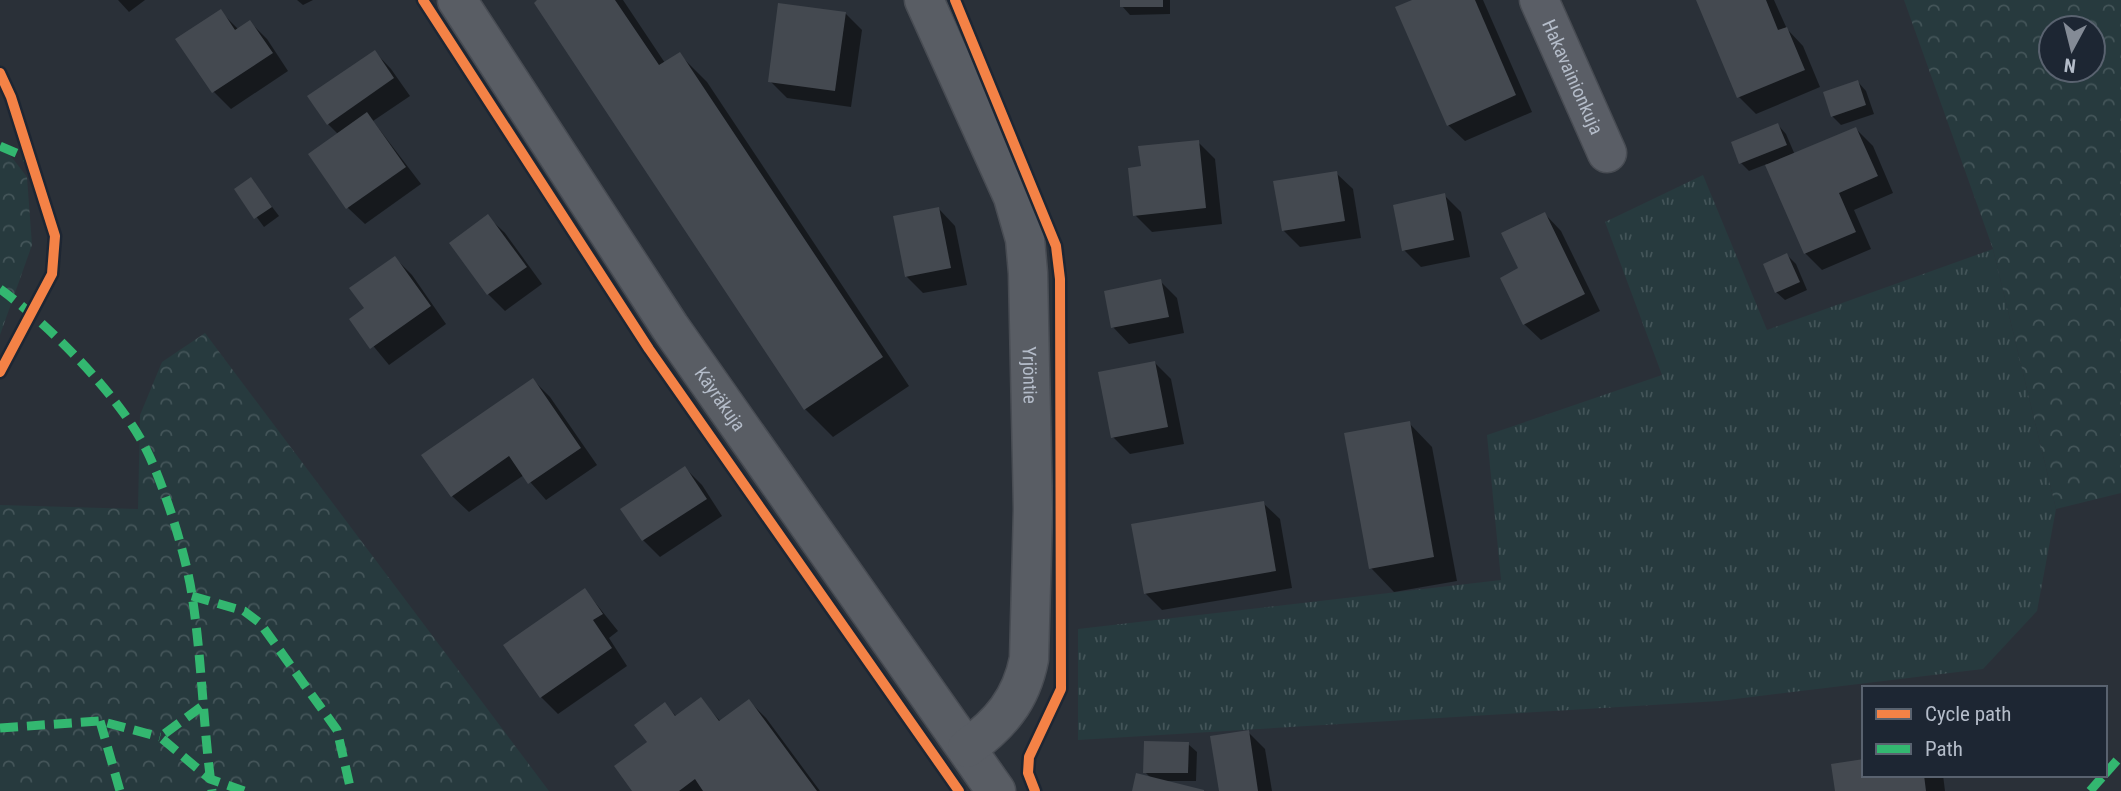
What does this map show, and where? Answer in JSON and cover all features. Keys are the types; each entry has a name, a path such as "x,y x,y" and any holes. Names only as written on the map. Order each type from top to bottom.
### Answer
{"street":[{"name":"Käyräkuja","path":"457,0 670,327 996,791"},
{"name":"Yrjöntie","path":"924,0 1013,197 1026,239 1028,273 1034,509 1029,659 1026,676 998,726 967,748"},
{"name":"Hakavainionkuja","path":"1539,0 1607,153"}],"green space":[{"path":"1904,0 2121,0 2121,493 2056,509 1993,249"},
{"path":"0,142 27,177 32,245 0,335"},
{"path":"1703,175 1767,330 1993,249 2056,509 2037,611 1983,669 1719,701 1078,740 1078,629 1501,580 1487,435 1662,375 1605,222"},
{"path":"205,333 549,791 0,791 0,505 138,509 140,415 162,362"}],"building":[{"path":"537,0 615,0 659,65 680,52 883,357 804,410 534,3"},
{"path":"1120,0 1163,0 1163,7 1120,7"},
{"path":"1412,0 1475,0 1516,95 1447,126 1395,7"},
{"path":"1696,0 1766,0 1778,30 1787,27 1805,70 1737,98"},
{"path":"778,3 846,12 835,91 768,82"},
{"path":"221,9 235,30 250,20 273,53 212,93 175,39"},
{"path":"375,50 394,78 327,125 307,96"},
{"path":"1858,80 1866,105 1831,117 1823,92"},
{"path":"367,112 406,167 346,209 308,154"},
{"path":"1778,123 1787,145 1739,164 1731,142"},
{"path":"1856,127 1878,176 1839,193 1856,232 1804,254 1765,165"},
{"path":"1199,140 1206,208 1133,216 1128,168 1141,166 1138,146"},
{"path":"1337,171 1345,221 1282,231 1273,181"},
{"path":"251,177 272,207 254,219 234,189"},
{"path":"1445,193 1454,240 1402,251 1393,205"},
{"path":"939,207 951,268 905,277 893,216"},
{"path":"1545,212 1585,294 1523,325 1500,278 1518,268 1501,233"},
{"path":"488,214 527,267 487,295 449,243"},
{"path":"1787,253 1800,282 1775,293 1763,264"},
{"path":"395,256 431,306 370,349 349,319 364,308 349,288"},
{"path":"1161,279 1169,317 1111,328 1104,291"},
{"path":"1155,361 1168,427 1111,438 1098,372"},
{"path":"533,378 581,448 528,484 509,456 451,497 421,455"},
{"path":"1410,421 1434,557 1369,569 1344,433"},
{"path":"685,466 707,499 642,541 620,509"},
{"path":"1264,501 1276,571 1144,594 1131,524"},
{"path":"585,588 603,614 593,620 612,648 540,698 503,645"},
{"path":"701,697 719,721 749,699 817,791 703,791 695,779 679,791 632,791 614,766 647,742 634,725 665,702 675,716"},
{"path":"1249,730 1258,791 1219,791 1210,736"},
{"path":"1144,741 1189,742 1188,773 1143,773"},
{"path":"1862,759 1862,777 1924,777 1926,791 1835,791 1831,764"},
{"path":"1136,773 1204,790 1204,791 1132,791"}],"marked path":[{"path":"0,146 32,160"},
{"path":"0,289 39,321 101,384 134,428 153,464 180,541 192,595 212,791"},
{"path":"192,596 244,611 260,623 337,730 351,791"},
{"path":"201,707 160,737 210,779 244,791"},
{"path":"100,721 120,791"},
{"path":"0,728 100,721 160,737"},
{"path":"2107,772 2120,757"},
{"path":"2090,791 2102,777"}],"cycle path":[{"path":"423,0 649,349 959,791"},
{"path":"955,0 1056,246 1060,279 1061,689 1029,757 1028,773 1035,791"},
{"path":"0,73 11,97 55,236 52,274 0,372"}]}
